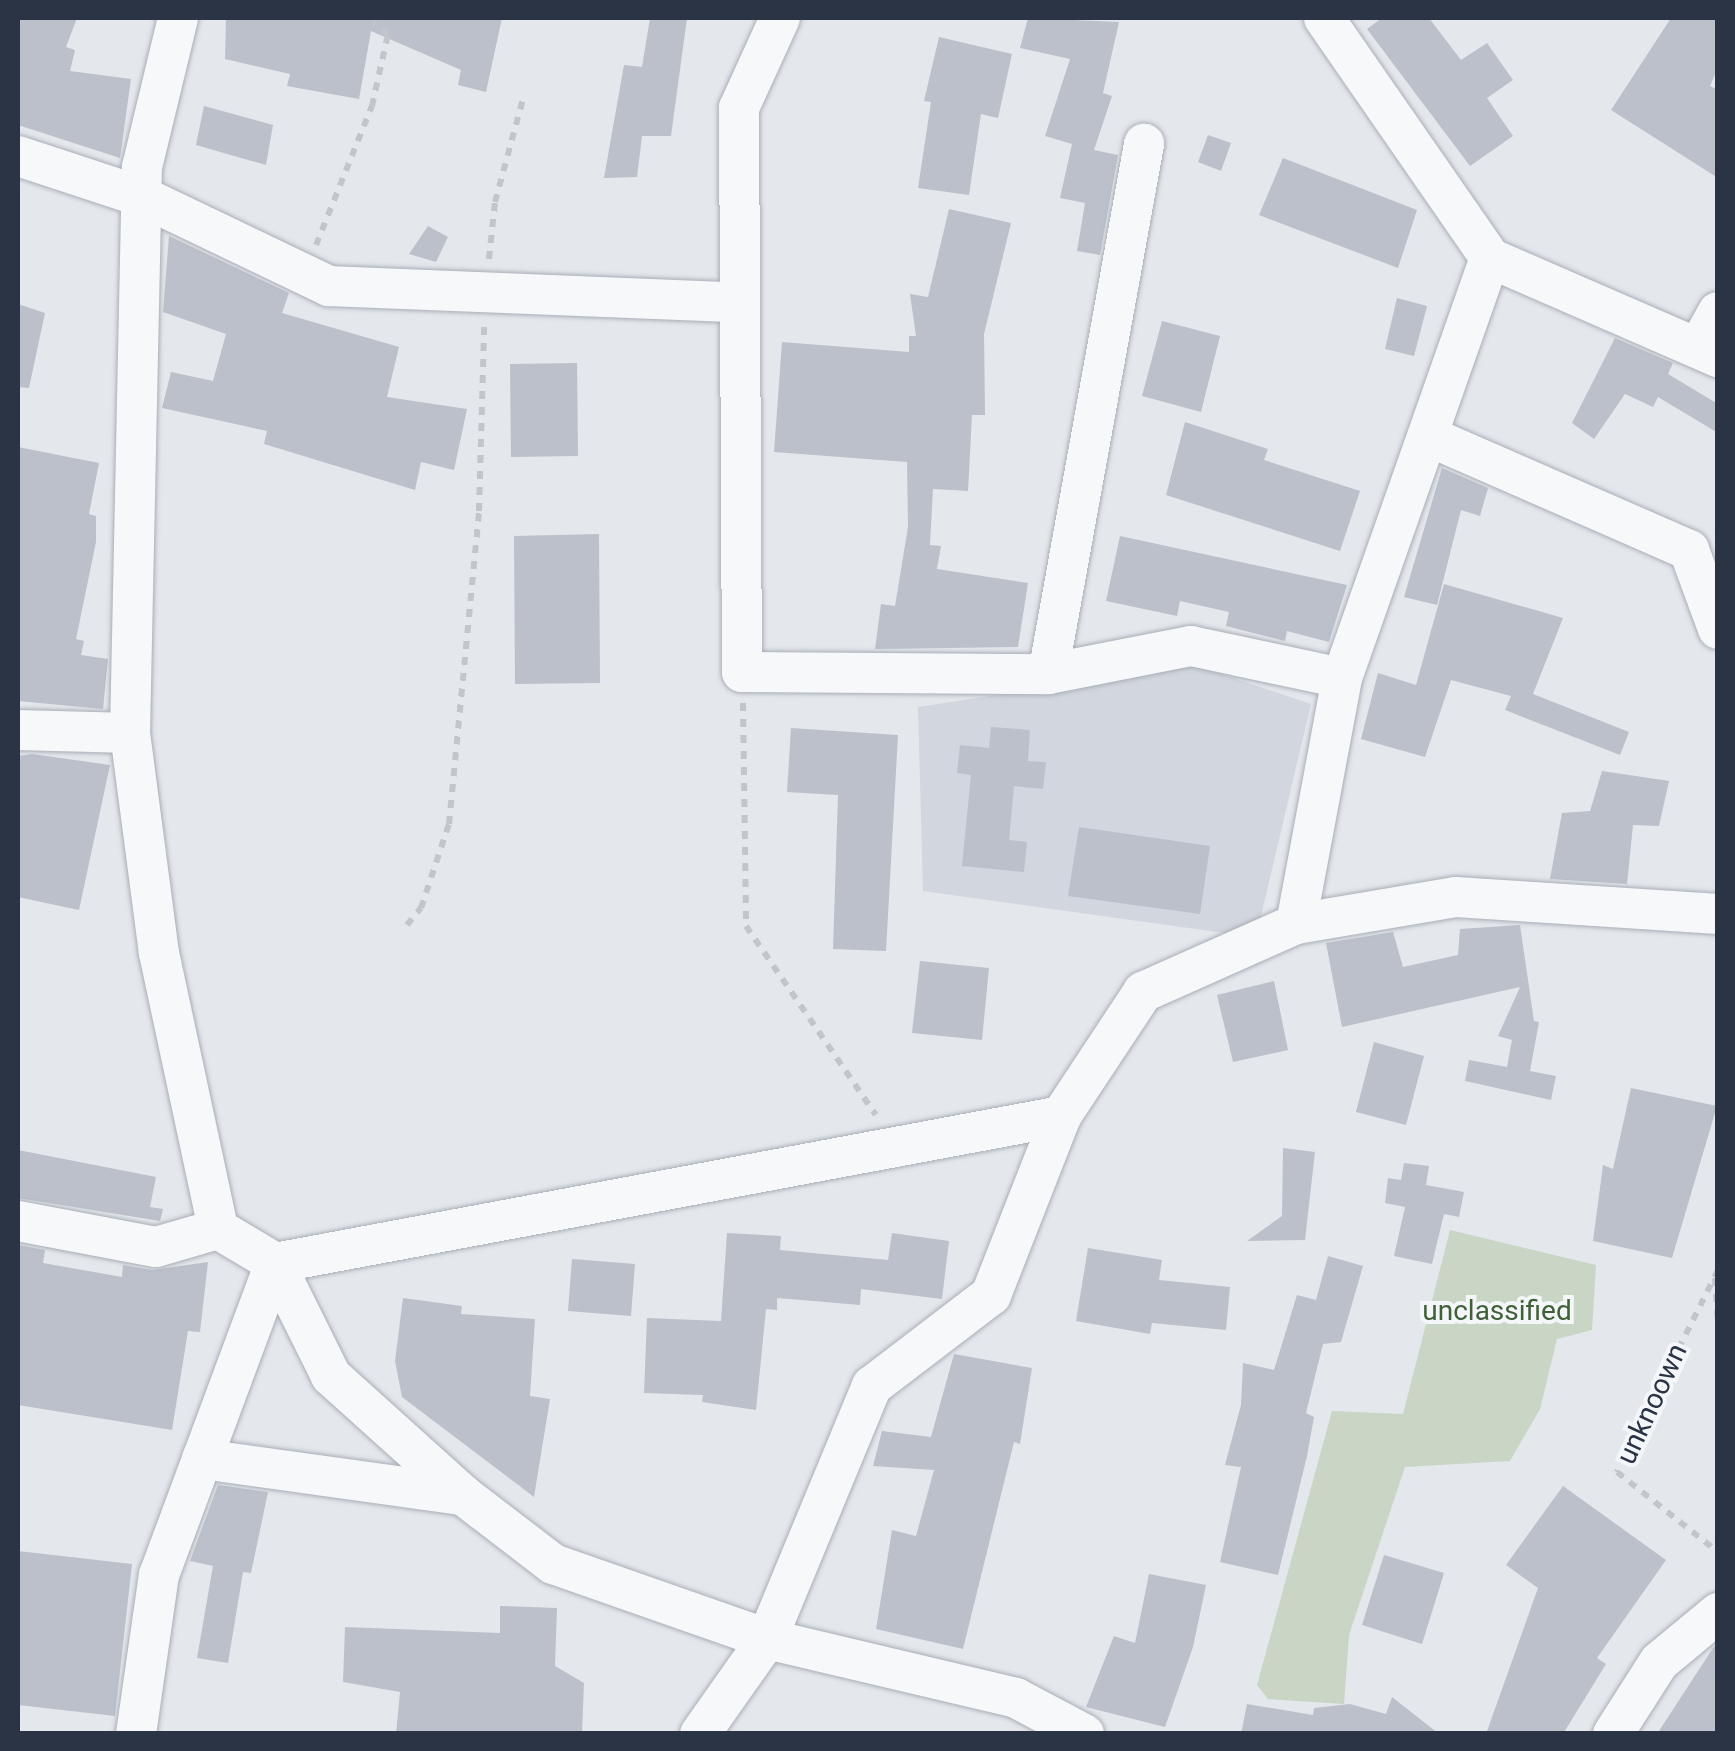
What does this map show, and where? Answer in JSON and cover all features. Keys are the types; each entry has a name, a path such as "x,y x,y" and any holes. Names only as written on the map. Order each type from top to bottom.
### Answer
{"street":[{"path":"178,18 142,167 130,733 160,952 218,1230"},
{"path":"780,18 739,108 736,302 742,672 1048,674 1191,646 1342,678"},
{"path":"1324,18 1490,258 1711,338"},
{"path":"1048,674 1144,144"},
{"path":"18,156 143,197 328,286 736,302"},
{"path":"1296,924 1342,678 1490,258"},
{"path":"1428,436 1689,550 1718,629"},
{"path":"18,730 130,733"},
{"path":"700,1734 766,1638 872,1386 991,1295 1061,1116 1143,992 1296,924 1456,897 1718,914"},
{"path":"275,1262 1061,1116"},
{"path":"18,1222 156,1247 218,1230 275,1262 330,1376 463,1495 554,1564 766,1638 1016,1698 1084,1734"},
{"path":"136,1734 159,1575 275,1262"},
{"path":"202,1460 463,1495"},
{"path":"1612,1734 1658,1662 1718,1614"}],"path":[{"path":"305,274 372,106 388,34 374,22"},
{"path":"406,925 422,908 450,824 479,511 485,292 495,202 524,95"},
{"path":"742,672 746,926 896,1144"},
{"name":"unknoown","path":"1716,1273 1718,1325"},
{"name":"unknoown","path":"1716,1273 1617,1472 1718,1552"}],"shaded area":[{"path":"1195,665 1311,704 1260,920 1239,935 923,891 918,707"}],"green space":[{"name":"unclassified","path":"1450,1230 1596,1265 1592,1330 1557,1339 1540,1409 1510,1461 1405,1467 1349,1635 1344,1704 1268,1699 1257,1685 1332,1411 1403,1414"}],"building":[{"path":"18,18 77,18 66,47 75,50 70,71 131,79 120,158 18,125"},
{"path":"226,18 502,18 486,92 458,85 461,70 371,31 359,99 287,86 290,74 225,59"},
{"path":"650,18 687,18 671,136 642,136 637,177 604,178 624,65 642,67"},
{"path":"1028,18 1119,22 1103,93 1112,96 1094,150 1118,155 1100,255 1077,251 1085,203 1060,198 1072,144 1045,136 1070,59 1020,48"},
{"path":"1382,18 1429,18 1461,60 1487,43 1513,80 1487,98 1513,136 1470,166 1367,29"},
{"path":"1671,18 1718,18 1718,67 1710,86 1718,90 1718,178 1611,110"},
{"path":"939,37 1012,54 998,118 981,114 969,195 918,188 931,102 924,101"},
{"path":"204,106 273,125 266,165 196,145"},
{"path":"1208,135 1231,143 1221,171 1198,162"},
{"path":"1283,158 1417,210 1398,268 1259,215"},
{"path":"949,209 1011,223 984,334 985,415 972,415 968,491 933,489 930,545 941,546 937,569 1028,583 1018,647 875,649 881,604 895,606 908,527 907,462 774,452 782,342 909,352 909,336 916,336 910,294 928,297"},
{"path":"428,226 448,237 436,262 409,254"},
{"path":"169,236 289,293 282,313 399,347 387,397 467,409 454,470 421,462 415,490 264,444 267,431 162,408 171,372 213,381 226,334 163,312"},
{"path":"1397,298 1427,306 1414,356 1385,349"},
{"path":"18,304 45,313 29,388 18,387"},
{"path":"1162,321 1220,336 1201,412 1142,396"},
{"path":"1615,338 1673,363 1668,374 1718,404 1718,433 1658,397 1653,407 1625,394 1594,439 1572,423"},
{"path":"577,363 578,456 511,457 510,364"},
{"path":"1185,422 1268,449 1264,460 1360,491 1340,551 1166,495"},
{"path":"18,447 99,463 89,514 96,516 96,542 76,639 84,641 81,655 108,659 103,709 18,701"},
{"path":"1442,468 1488,488 1480,516 1461,510 1437,605 1404,597"},
{"path":"599,534 600,683 515,684 514,536"},
{"path":"1120,536 1347,585 1329,642 1287,631 1285,641 1226,626 1229,612 1180,601 1177,616 1106,601"},
{"path":"1444,584 1563,618 1533,694 1629,732 1620,755 1505,710 1511,696 1451,680 1425,757 1361,739 1378,673 1416,685"},
{"path":"991,727 1030,730 1028,761 1046,762 1043,789 1014,786 1009,840 1027,842 1024,872 962,866 971,775 957,773 960,745 989,748"},
{"path":"791,728 898,735 886,951 833,949 838,795 787,792"},
{"path":"32,754 110,765 79,910 18,897 18,756"},
{"path":"1602,771 1669,781 1659,826 1633,825 1627,884 1550,879 1562,813 1590,811"},
{"path":"1079,827 1210,846 1200,914 1068,896"},
{"path":"1520,925 1534,1021 1539,1022 1530,1071 1556,1076 1551,1100 1465,1081 1469,1060 1507,1067 1512,1040 1498,1036 1520,987 1342,1027 1326,943 1393,932 1403,967 1458,955 1460,929"},
{"path":"920,961 989,968 982,1040 912,1033"},
{"path":"1274,981 1288,1050 1233,1062 1217,995"},
{"path":"1374,1042 1424,1056 1406,1125 1356,1112"},
{"path":"1631,1088 1717,1106 1672,1258 1593,1241 1603,1165 1613,1169"},
{"path":"1283,1148 1315,1152 1305,1240 1247,1241 1282,1216"},
{"path":"18,1150 156,1177 150,1207 163,1209 160,1221 18,1198"},
{"path":"1404,1163 1429,1166 1426,1185 1464,1192 1459,1217 1444,1214 1432,1264 1394,1256 1405,1207 1385,1203 1388,1178 1401,1180"},
{"path":"727,1233 781,1236 780,1250 888,1260 892,1233 949,1241 942,1299 861,1289 860,1305 777,1298 777,1310 766,1309 756,1410 702,1402 703,1395 644,1393 647,1318 721,1321"},
{"path":"18,1245 45,1250 43,1263 122,1277 123,1265 152,1270 208,1262 200,1332 188,1331 172,1430 18,1405"},
{"path":"1088,1248 1162,1260 1159,1280 1230,1287 1226,1330 1152,1323 1150,1334 1076,1321"},
{"path":"1328,1256 1363,1266 1341,1342 1323,1344 1306,1413 1314,1417 1307,1456 1278,1575 1220,1562 1241,1467 1225,1465 1241,1405 1243,1363 1274,1370 1297,1295 1316,1300"},
{"path":"572,1259 635,1264 631,1316 568,1311"},
{"path":"403,1298 462,1306 461,1314 535,1319 530,1396 550,1399 534,1497 402,1397 395,1361"},
{"path":"954,1354 1032,1368 1020,1444 1014,1442 963,1649 876,1629 892,1530 916,1536 934,1470 873,1466 882,1431 931,1437"},
{"path":"218,1485 268,1492 251,1573 243,1572 228,1663 197,1658 213,1566 190,1561"},
{"path":"1563,1486 1666,1560 1597,1658 1606,1664 1563,1734 1486,1734 1538,1588 1506,1565"},
{"path":"18,1551 132,1564 115,1716 18,1705"},
{"path":"1384,1555 1444,1573 1422,1644 1362,1625"},
{"path":"1149,1574 1206,1585 1193,1647 1165,1727 1086,1707 1114,1636 1135,1643"},
{"path":"500,1606 557,1608 555,1666 584,1683 582,1734 396,1734 400,1692 343,1682 345,1627 500,1633"},
{"path":"1718,1644 1718,1734 1657,1734 1713,1648"},
{"path":"1392,1697 1439,1734 1241,1734 1247,1704 1313,1715 1314,1708 1350,1704 1386,1714"}]}
